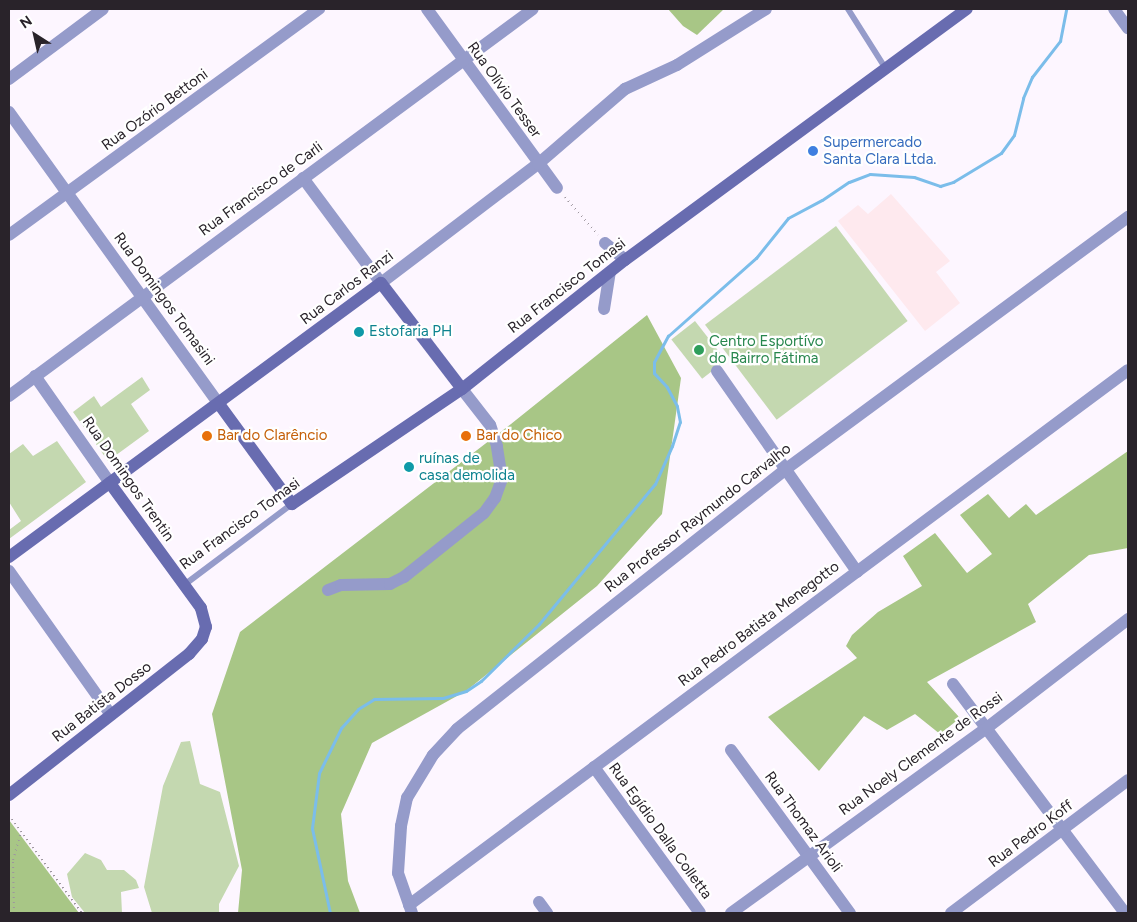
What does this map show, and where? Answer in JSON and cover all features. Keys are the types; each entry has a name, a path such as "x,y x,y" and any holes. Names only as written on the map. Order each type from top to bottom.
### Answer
{"main road":[{"name":"Rua Francisco Tomasi","path":"292,504 462,389 625,260 967,9"},
{"path":"381,283 462,389"},
{"name":"Rua Carlos Ranzi","path":"9,557 381,283"},
{"name":"Rua Domingos Tomasini","path":"219,404 292,504"},
{"name":"Rua Domingos Trentin","path":"110,483 201,608 206,627"},
{"name":"Rua Batista Dosso","path":"9,794 189,654 202,640 206,627"}],"street":[{"path":"9,79 103,9"},
{"name":"Rua Ozório Bettoni","path":"9,235 319,9"},
{"name":"Rua Olívio Tesser","path":"426,9 462,61 557,188"},
{"name":"Rua Francisco de Carli","path":"9,396 533,9"},
{"name":"Rua Carlos Ranzi","path":"381,283 538,164 625,89 705,49 766,9"},
{"path":"1114,9 1128,28"},
{"name":"Rua Domingos Tomasini","path":"9,112 219,404"},
{"path":"303,178 381,283"},
{"name":"Rua Professor Raymundo Carvalho","path":"410,909 398,873 401,826 407,798 434,756 457,729 786,469 1128,217"},
{"path":"605,242 625,260"},
{"path":"604,309 610,272"},
{"name":"Rua Pedro Batista Menegotto","path":"410,909 594,767 1128,370"},
{"path":"717,371 857,572"},
{"name":"Rua Domingos Trentin","path":"35,376 110,483"},
{"path":"328,590 341,585 390,584 484,513 495,498 502,480 497,446 490,426 462,389"},
{"path":"9,571 111,715"},
{"name":"Rua Noely Clemente de Rossi","path":"731,913 988,728 1128,619"},
{"path":"953,684 988,728 1125,913"},
{"name":"Rua Thomaz Arioli","path":"731,750 807,857 850,913"},
{"name":"Rua Egídio Dalla Colletta","path":"594,767 700,913"},
{"name":"Rua Pedro Koff","path":"951,913 1064,830 1128,780"},
{"path":"539,902 547,913"}],"lane":[{"path":"848,9 886,69"},
{"name":"Rua Francisco Tomasi","path":"184,585 292,504"}],"path":[{"path":"557,188 605,242"},
{"path":"9,815 82,913"},
{"path":"14,913 14,860 21,832"}],"shaded area":[{"path":"891,194 950,261 936,272 960,303 925,331 838,221 858,205 868,214"}],"green space":[{"path":"668,9 724,9 697,35 683,26"},
{"path":"836,226 908,321 777,420 705,325"},
{"path":"647,315 681,378 662,514 597,586 466,691 372,743 341,814 348,881 360,913 238,913 242,870 212,714 240,632 511,424"},
{"name":"Centro Esportívo do Bairro Fátima","path":"695,321 726,360 702,379 671,339"},
{"path":"142,377 150,390 131,404 149,431 108,461 73,412 94,396 101,407"},
{"path":"57,441 86,482 9,539 9,530 21,521 9,502 9,454 23,444 33,456"},
{"path":"1128,451 1128,548 1089,555 1028,604 1036,622 927,682 960,718 940,734 915,714 887,730 864,716 819,771 768,717 857,658 846,646 852,635 878,612 922,586 903,556 935,533 967,573 992,554 960,515 988,494 1009,518 1026,504 1036,515"},
{"path":"190,741 200,784 220,792 239,866 219,904 219,913 152,913 144,887 163,786 181,742"},
{"path":"9,820 79,913 9,913"},
{"path":"85,853 101,860 107,870 124,870 136,880 139,888 121,892 122,913 85,913 72,897 67,874"}],"waterway":[{"path":"330,913 312,828 319,773 341,728 358,709 374,699 443,698 466,691 481,681 539,624 655,484 672,446 680,422 677,406 667,387 654,373 654,362 668,336 756,258 788,218 822,200 849,182 870,174 914,177 940,186 953,182 1001,153 1014,135 1023,98 1032,77 1060,41 1066,9"}],"place":[{"name":"Supermercado Santa Clara Ltda.","path":"813,151"},
{"name":"Estofaria PH","path":"359,332"},
{"name":"Centro Esportívo do Bairro Fátima","path":"699,350"},
{"name":"Bar do Clarêncio","path":"207,436"},
{"name":"Bar do Chico","path":"466,436"},
{"name":"ruínas de casa demolida","path":"409,467"}]}
